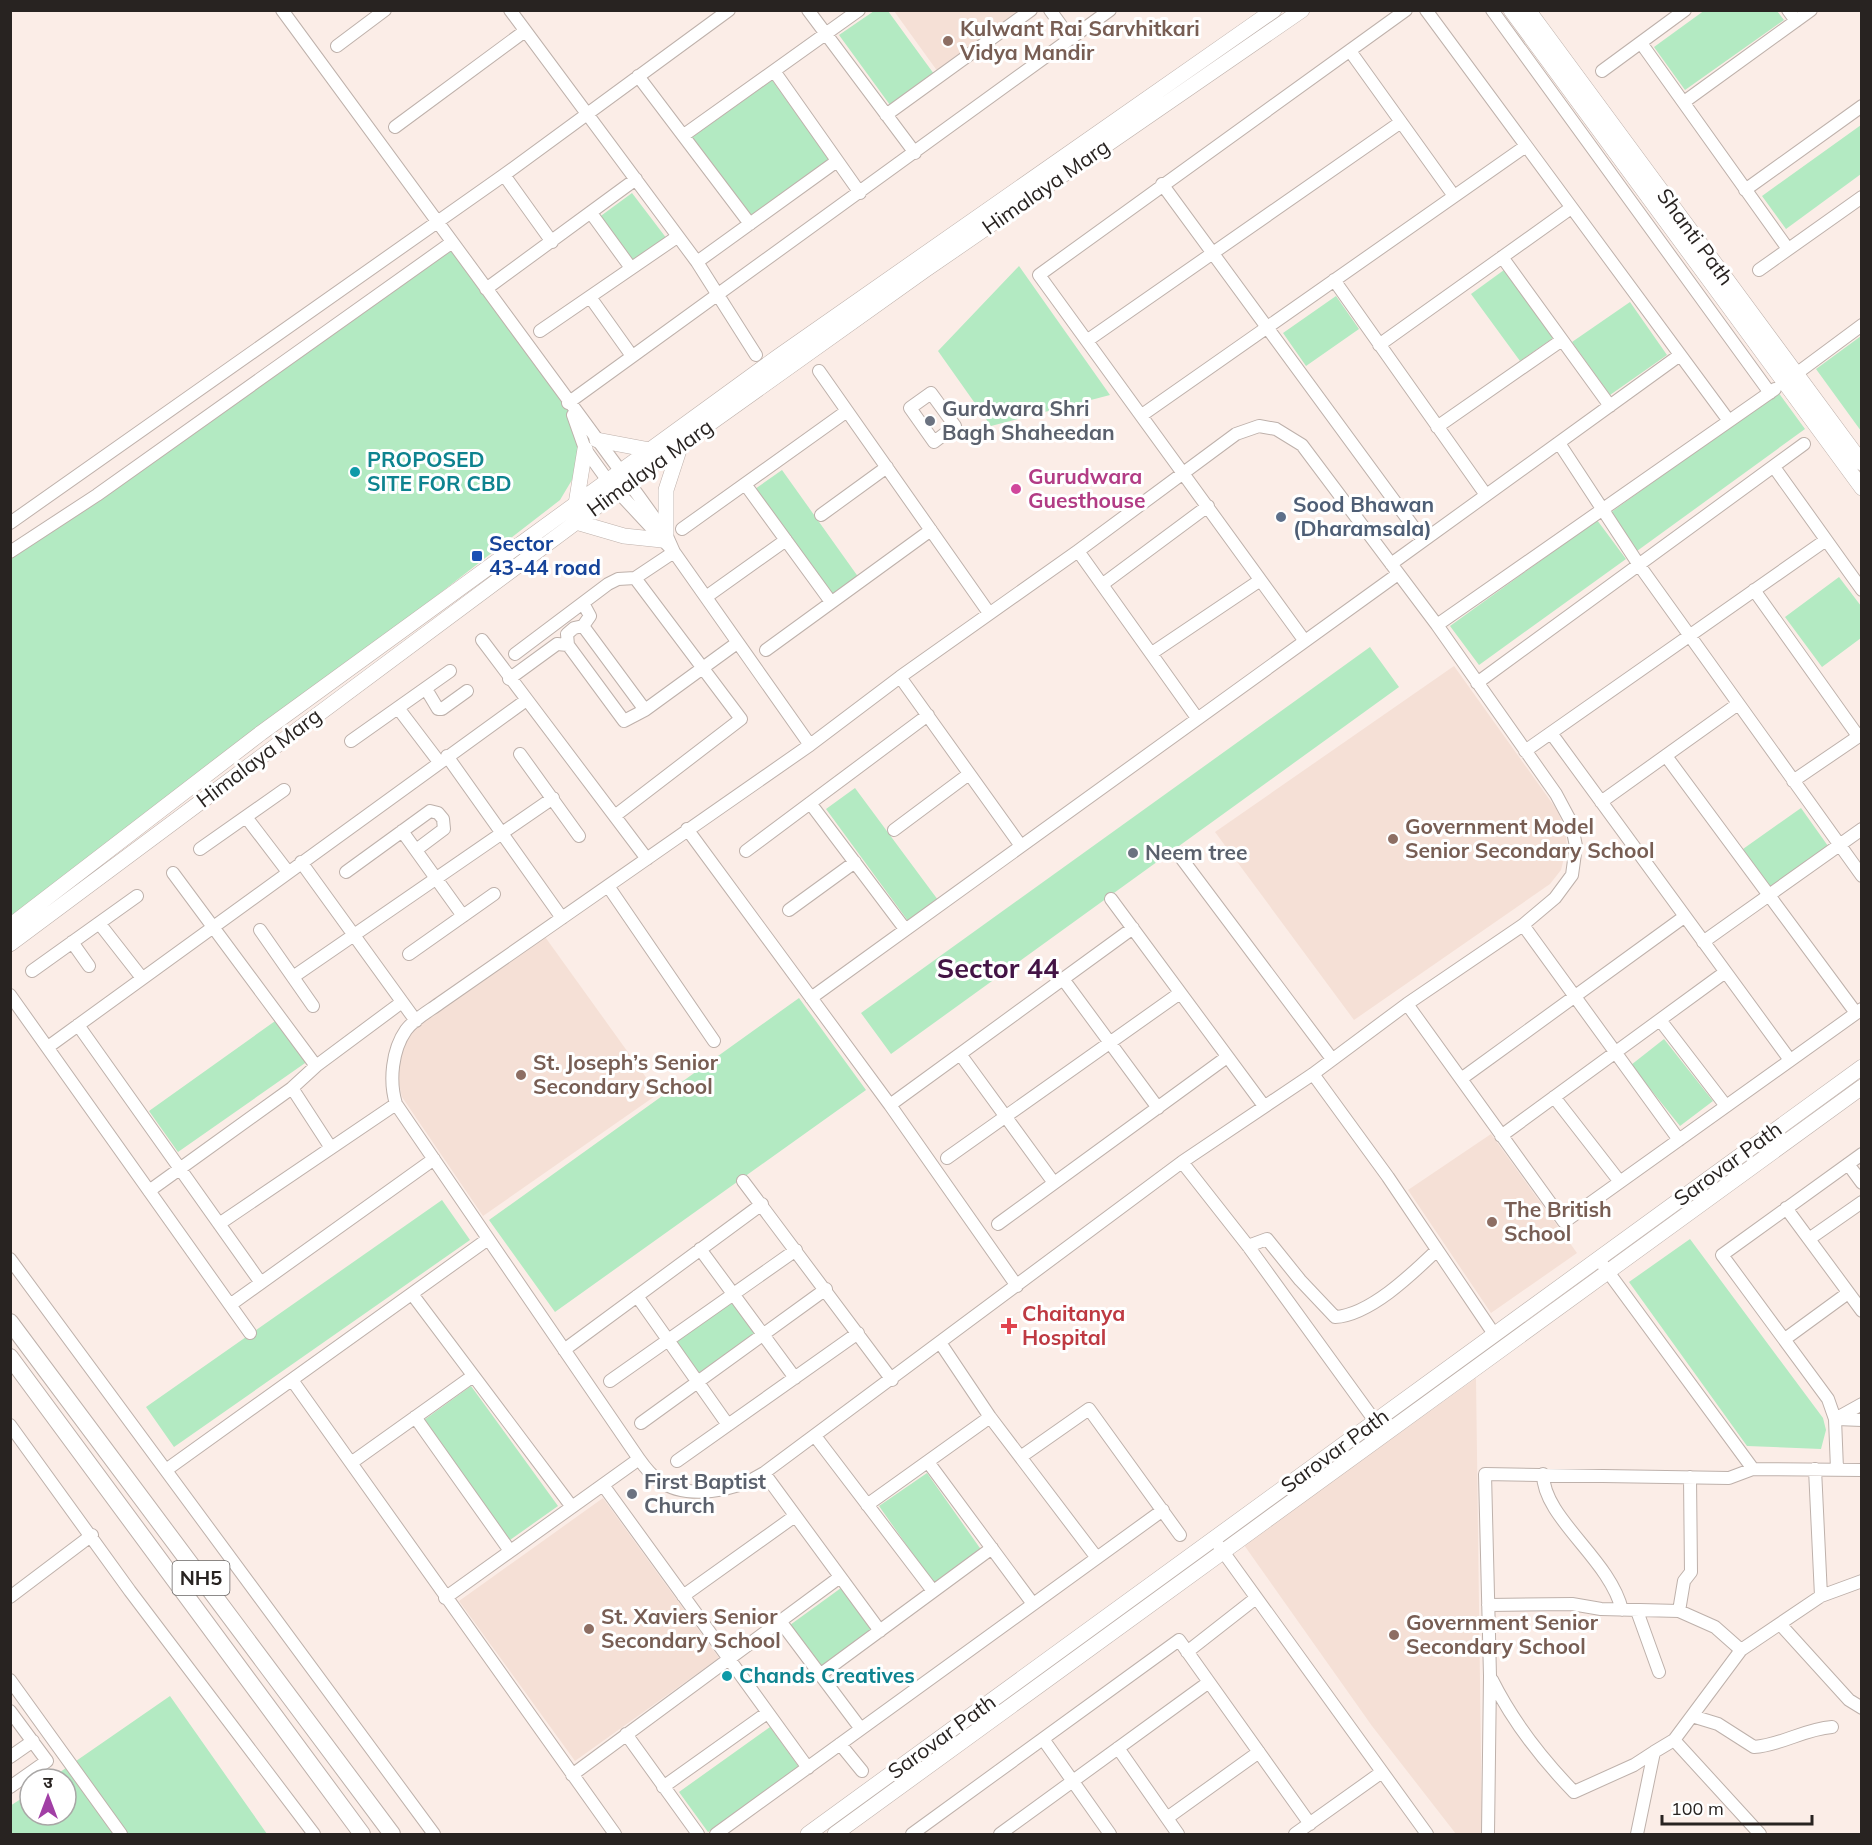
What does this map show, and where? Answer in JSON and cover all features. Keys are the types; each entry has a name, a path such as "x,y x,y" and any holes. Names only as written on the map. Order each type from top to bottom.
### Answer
{"highway":[{"name":"NH5","path":"10,1322 392,1834"},
{"name":"NH5","path":"10,1357 362,1834"}],"main road":[{"name":"Himalaya Marg","path":"10,944 576,522 650,450 779,356 1274,10"},
{"name":"Himalaya Marg","path":"10,926 261,733 576,504 619,482 681,444 925,270 1302,10"},
{"path":"1511,10 1790,378"},
{"name":"Shanti Path","path":"1528,10 1790,378 1862,488"},
{"name":"Shanti Path","path":"1790,378 1862,463"},
{"path":"576,522 624,536 664,537 666,490 681,444"},
{"path":"576,504 591,445 650,450"},
{"name":"Sarovar Path","path":"835,1834 1218,1545 1375,1421 1862,1067"},
{"name":"Sarovar Path","path":"808,1834 1218,1545 1385,1434 1862,1087"}],"street":[{"path":"282,10 568,403 591,445 664,537 810,744"},
{"path":"337,46 386,10"},
{"path":"510,10 697,262 756,355"},
{"path":"10,523 504,175 729,10"},
{"path":"808,10 915,153"},
{"path":"684,135 859,10"},
{"path":"886,115 1031,10"},
{"path":"1050,10 1071,39"},
{"path":"568,403 1110,10"},
{"path":"1304,640 1259,581 1143,415 1039,275 1406,10"},
{"path":"1426,10 1729,421"},
{"path":"1492,10 1770,393"},
{"path":"1602,71 1685,10"},
{"path":"1788,10 1796,21"},
{"path":"1684,102 1811,10"},
{"path":"394,127 525,31"},
{"path":"1641,43 1788,249"},
{"path":"1350,51 1454,196"},
{"path":"774,71 860,193"},
{"path":"638,76 750,224"},
{"path":"1745,190 1862,106"},
{"path":"1088,340 1401,122"},
{"path":"1143,415 1526,146"},
{"path":"697,262 837,161"},
{"path":"504,175 552,242"},
{"path":"486,289 636,179"},
{"path":"1162,184 1423,540"},
{"path":"1759,270 1862,197"},
{"path":"1380,345 1571,208"},
{"path":"591,213 631,268"},
{"path":"540,331 677,237"},
{"path":"10,552 97,495 452,243"},
{"path":"1502,258 1610,406"},
{"path":"1334,280 1486,495"},
{"path":"590,297 632,356"},
{"path":"1437,625 1770,393 1862,326"},
{"path":"1437,427 1562,340"},
{"path":"811,998 1304,640 1394,569 1423,540 1680,355"},
{"path":"819,370 989,613"},
{"path":"682,529 847,411"},
{"path":"1258,426 1276,429 1302,445 1437,625 1525,751 1571,822 1576,846 1572,875 1555,898 1523,925 1407,1004 1313,1074 1182,1162 764,1473 748,1483 723,1491 697,1491 658,1480 639,1459 396,1104 393,1094 393,1065 400,1043 407,1029 416,1021 810,744 1078,551 1236,434 1258,426"},
{"path":"1558,443 1639,565 1862,876"},
{"path":"1477,683 1804,444"},
{"path":"1774,466 1862,590"},
{"path":"821,516 887,467"},
{"path":"745,484 831,602"},
{"path":"1103,584 1208,506"},
{"path":"766,650 931,530"},
{"path":"706,597 786,540"},
{"path":"1525,751 1826,540"},
{"path":"1078,551 1197,718"},
{"path":"515,654 618,579 635,578 674,552"},
{"path":"616,815 741,719 635,578"},
{"path":"1152,653 1259,581"},
{"path":"1754,590 1860,735 1793,782"},
{"path":"583,603 590,616 583,626 574,628 567,634 568,645 624,721 645,710 737,643"},
{"path":"583,626 645,710"},
{"path":"482,640 525,701 616,815 647,859"},
{"path":"509,679 557,644 568,645"},
{"path":"351,741 450,671"},
{"path":"900,677 1021,846"},
{"path":"426,689 438,709 442,709 467,691"},
{"path":"48,1047 525,701"},
{"path":"1601,802 1738,704"},
{"path":"398,708 443,759 562,918"},
{"path":"746,851 928,715"},
{"path":"1551,733 1790,1060"},
{"path":"520,754 579,836"},
{"path":"1407,1004 1564,1222 1859,1011 1768,896 1666,756"},
{"path":"894,830 969,774"},
{"path":"200,849 284,790"},
{"path":"293,976 553,798"},
{"path":"810,803 905,929"},
{"path":"346,872 430,812 438,813 443,819 444,829 416,850"},
{"path":"246,817 288,872"},
{"path":"687,829 890,1105 1017,1286"},
{"path":"1703,942 1862,829"},
{"path":"402,831 463,916"},
{"path":"1179,855 1332,1059"},
{"path":"301,862 416,1021"},
{"path":"789,910 855,862"},
{"path":"173,873 316,1066"},
{"path":"608,886 714,1041"},
{"path":"409,954 494,894"},
{"path":"32,970 137,896"},
{"path":"1111,899 1264,1106"},
{"path":"1461,1079 1684,917"},
{"path":"99,923 142,978"},
{"path":"1523,925 1679,1140"},
{"path":"890,1105 1133,928"},
{"path":"260,930 313,1005"},
{"path":"72,942 89,966"},
{"path":"1501,1136 1725,973"},
{"path":"1063,979 1158,1108"},
{"path":"947,1158 1180,993"},
{"path":"10,995 250,1333"},
{"path":"149,1191 292,1088 316,1066 402,1002"},
{"path":"1660,1020 1726,1106"},
{"path":"78,1025 261,1283"},
{"path":"960,1054 1054,1183"},
{"path":"998,1224 1227,1057"},
{"path":"1313,1074 1494,1334"},
{"path":"292,1088 331,1148"},
{"path":"1554,1097 1620,1182"},
{"path":"219,1224 396,1104"},
{"path":"1837,1468 1835,1419 1828,1399 1722,1254 1862,1154"},
{"path":"230,1305 434,1159"},
{"path":"1182,1162 1248,1246 1385,1434"},
{"path":"1848,1164 1862,1183"},
{"path":"743,1181 892,1380"},
{"path":"1809,1239 1862,1202"},
{"path":"564,1350 762,1204"},
{"path":"1786,1208 1862,1311"},
{"path":"166,1470 488,1239"},
{"path":"1248,1246 1267,1239 1300,1280 1335,1317 1349,1316 1363,1308 1408,1277 1437,1250"},
{"path":"700,1249 795,1377"},
{"path":"609,1381 796,1250"},
{"path":"1598,1258 1753,1469"},
{"path":"10,1260 434,1834"},
{"path":"640,1423 826,1289"},
{"path":"1785,1339 1848,1293"},
{"path":"412,1294 572,1507"},
{"path":"637,1296 728,1425"},
{"path":"677,1461 858,1333"},
{"path":"940,1344 990,1417 1022,1456 1097,1558"},
{"path":"351,1463 473,1376"},
{"path":"292,1380 615,1834"},
{"path":"1835,1419 1862,1404"},
{"path":"1022,1456 1089,1409 1180,1535"},
{"path":"415,1417 510,1551"},
{"path":"867,1505 990,1417"},
{"path":"1835,1419 1862,1420"},
{"path":"10,1425 92,1535 130,1591 314,1834"},
{"path":"815,1436 933,1591"},
{"path":"445,1598 639,1459"},
{"path":"928,1462 1033,1604"},
{"path":"1488,1834 1490,1676 1485,1474 1729,1478 1753,1469 1862,1470"},
{"path":"1815,1469 1821,1596"},
{"path":"764,1473 880,1631"},
{"path":"1543,1474 1543,1485 1554,1508 1611,1581 1622,1610"},
{"path":"1679,1611 1684,1581 1691,1572 1688,1525 1690,1477"},
{"path":"603,1485 808,1768"},
{"path":"716,1834 1163,1510"},
{"path":"683,1596 795,1516"},
{"path":"10,1597 92,1535"},
{"path":"1218,1545 1427,1834"},
{"path":"821,1674 992,1548"},
{"path":"572,1775 840,1577"},
{"path":"1490,1676 1508,1711 1538,1752 1574,1792 1634,1764 1674,1740 1742,1650 1821,1596 1862,1581"},
{"path":"1187,1652 1256,1598"},
{"path":"1488,1605 1572,1604 1637,1611 1679,1611 1715,1627 1742,1650"},
{"path":"1637,1611 1659,1672"},
{"path":"780,1621 861,1729"},
{"path":"1780,1624 1849,1700 1862,1708"},
{"path":"912,1834 1179,1640 1310,1824"},
{"path":"10,1680 121,1834"},
{"path":"1000,1834 1209,1682"},
{"path":"10,1711 47,1761 10,1787"},
{"path":"663,1787 767,1713"},
{"path":"1692,1716 1718,1724 1754,1747 1783,1742 1807,1731 1832,1727"},
{"path":"626,1734 698,1834"},
{"path":"1043,1739 1110,1834"},
{"path":"1674,1740 1760,1834"},
{"path":"10,1756 33,1741"},
{"path":"840,1744 862,1771"},
{"path":"1118,1748 1178,1834"},
{"path":"1167,1818 1259,1752"},
{"path":"1637,1834 1654,1752"},
{"path":"1295,1834 1382,1772"}],"shaded area":[{"name":"Kulwant Rai Sarvhitkari Vidya Mandir","path":"894,11 1023,11 938,72"},
{"name":"Government Model Senior Secondary School","path":"1454,666 1557,810 1565,829 1567,846 1561,870 1550,884 1354,1020 1215,832"},
{"name":"St. Joseph’s Senior Secondary School","path":"543,934 658,1094 483,1216 402,1097 398,1080 401,1051 406,1038 417,1024"},
{"name":"The British School","path":"1491,1134 1577,1253 1491,1313 1408,1190"},
{"name":"Government Senior Secondary School","path":"1476,1378 1482,1834 1456,1834 1372,1726 1244,1545"},
{"name":"St. Xaviers Senior Secondary School","path":"603,1498 719,1658 575,1761 459,1601"}],"green space":[{"path":"1705,10 1777,11 1784,20 1685,90 1654,47"},
{"path":"874,11 888,11 934,74 890,105 839,35"},
{"path":"772,80 830,161 750,219 691,138"},
{"path":"1861,125 1861,174 1786,229 1762,196"},
{"path":"632,193 667,239 634,264 598,218"},
{"name":"PROPOSED SITE FOR CBD","path":"451,243 594,443 560,500 11,926 11,549"},
{"path":"1019,266 1110,395 991,426 938,351"},
{"path":"1504,270 1553,338 1520,361 1471,294"},
{"path":"1336,296 1359,329 1306,366 1283,333"},
{"path":"1630,302 1667,355 1610,395 1572,342"},
{"path":"1861,336 1861,431 1816,369"},
{"path":"1778,392 1805,429 1637,551 1610,513"},
{"path":"782,470 859,578 832,597 755,489"},
{"path":"1597,520 1626,559 1479,665 1450,626"},
{"path":"1839,577 1861,606 1861,638 1822,667 1785,617"},
{"path":"1370,647 1399,687 891,1054 861,1013"},
{"path":"855,788 938,900 908,921 826,809"},
{"path":"1801,808 1828,846 1770,887 1743,849"},
{"path":"799,998 866,1090 555,1312 489,1220"},
{"path":"278,1019 308,1061 178,1152 149,1111"},
{"path":"1664,1039 1713,1101 1680,1126 1631,1065"},
{"path":"442,1200 470,1240 174,1447 146,1407"},
{"path":"1690,1239 1823,1418 1826,1430 1821,1449 1747,1446 1629,1282"},
{"path":"733,1301 756,1333 697,1374 675,1342"},
{"path":"471,1386 558,1506 510,1540 424,1420"},
{"path":"927,1473 982,1551 934,1584 879,1506"},
{"path":"841,1588 872,1630 821,1667 790,1625"},
{"path":"170,1696 267,1834 11,1834 10,1806 18,1801 18,1827 78,1827 78,1767 67,1767"},
{"path":"770,1727 799,1767 708,1832 679,1792"}],"place":[{"name":"Kulwant Rai Sarvhitkari Vidya Mandir","path":"948,41"},
{"name":"Gurdwara Shri Bagh Shaheedan","path":"930,421"},
{"name":"PROPOSED SITE FOR CBD","path":"355,472"},
{"name":"Gurudwara Guesthouse","path":"1016,489"},
{"name":"Sood Bhawan (Dharamsala)","path":"1281,517"},
{"name":"Sector 43-44 road","path":"477,556"},
{"name":"Government Model Senior Secondary School","path":"1393,839"},
{"name":"Neem tree","path":"1133,853"},
{"name":"St. Joseph’s Senior Secondary School","path":"521,1075"},
{"name":"The British School","path":"1492,1222"},
{"name":"Chaitanya Hospital","path":"1009,1326"},
{"name":"First Baptist Church","path":"632,1494"},
{"name":"St. Xaviers Senior Secondary School","path":"589,1629"},
{"name":"Government Senior Secondary School","path":"1394,1635"},
{"name":"Chands Creatives","path":"727,1676"}],"district":[{"name":"Sector 44","path":"998,969"}]}
